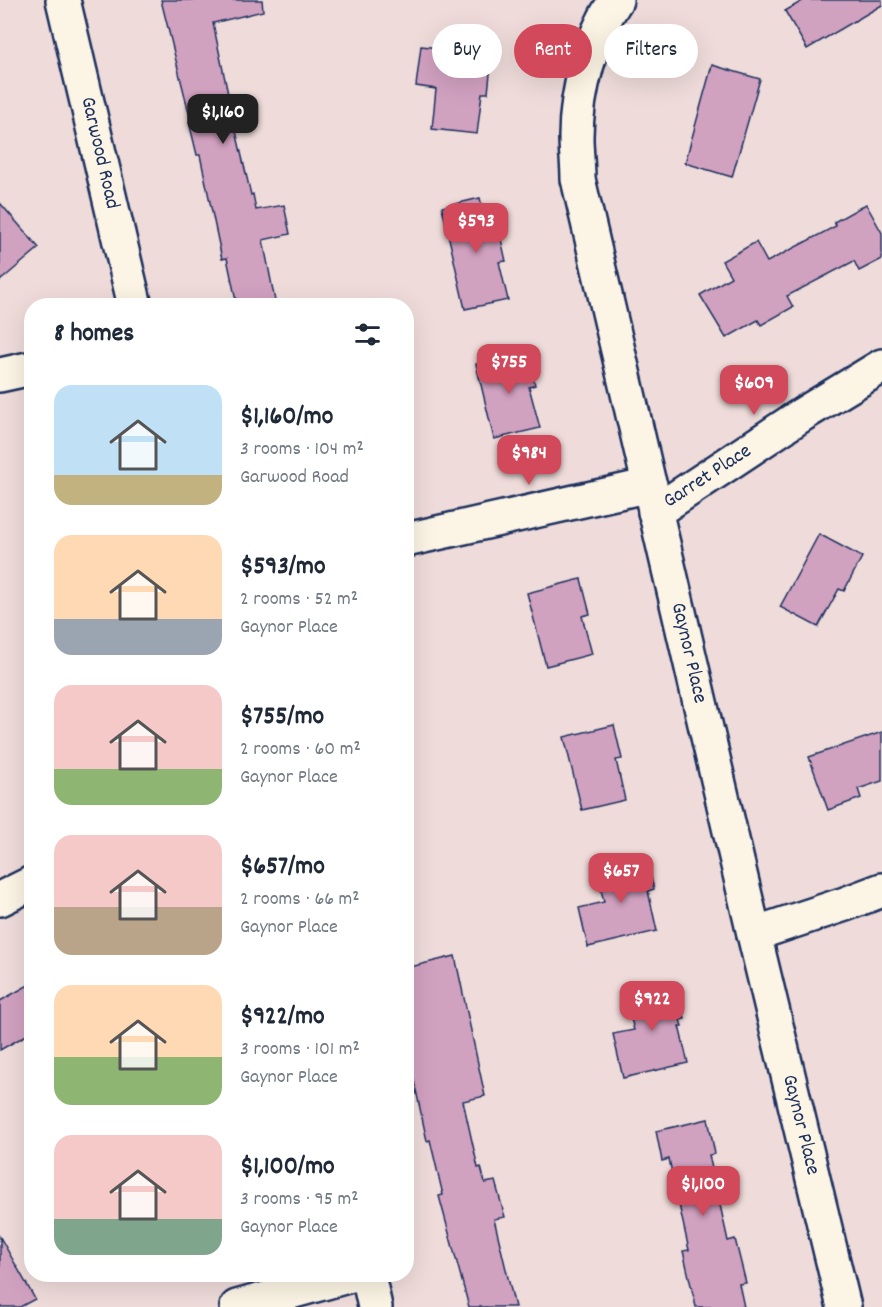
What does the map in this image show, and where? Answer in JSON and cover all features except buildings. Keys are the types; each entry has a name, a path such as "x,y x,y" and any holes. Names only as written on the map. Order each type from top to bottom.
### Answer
{"street":[{"name":"Garwood Road","path":"63,0 133,298"},
{"name":"Gaynor Place","path":"616,0 592,49 580,94 576,136 578,179 754,934 844,1307"},
{"name":"Garret Place","path":"414,538 652,498 803,414 882,366"},
{"path":"0,375 24,370"},
{"path":"0,898 24,887"},
{"path":"754,934 882,890"},
{"path":"237,1307 326,1282"},
{"path":"370,1282 375,1307"}]}
